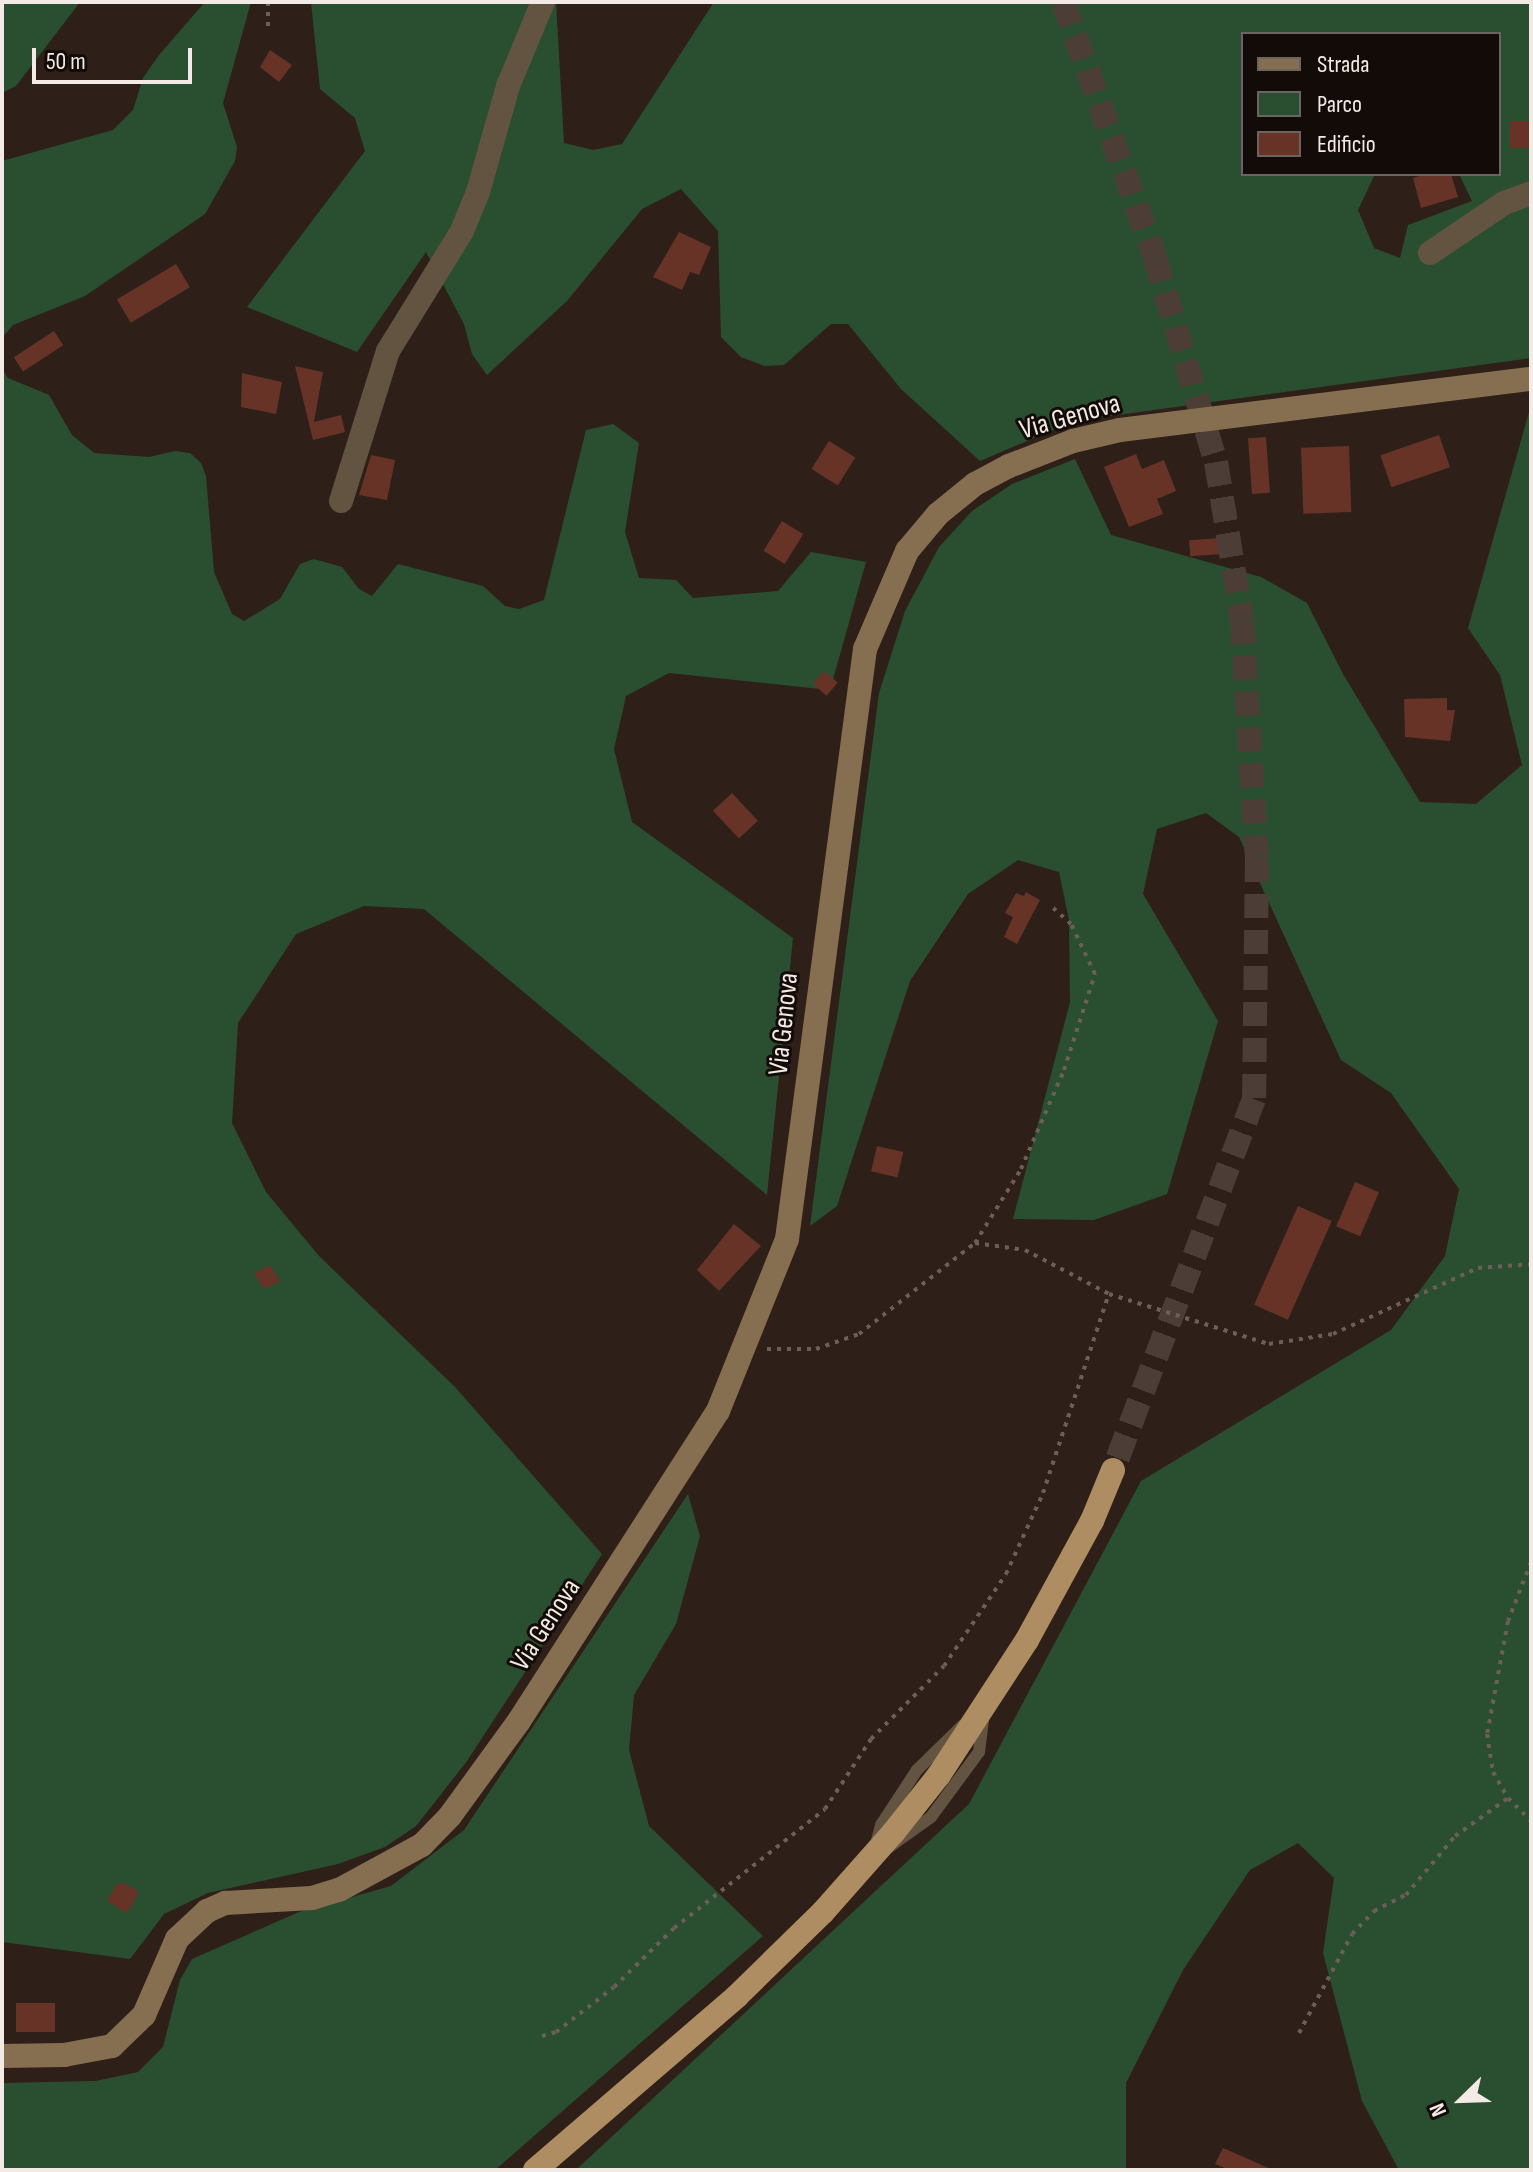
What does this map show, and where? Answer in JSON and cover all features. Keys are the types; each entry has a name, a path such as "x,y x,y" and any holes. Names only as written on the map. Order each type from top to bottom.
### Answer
{"highway":[{"path":"535,2170 737,1996 872,1857 984,1709 1059,1585 1113,1470"}],"main road":[{"name":"Via Genova","path":"2,2056 64,2055 112,2046 144,2015 177,1939 207,1911 225,1903 312,1898 339,1890 422,1845 450,1816 519,1721 711,1424 747,1346 787,1239 865,649 907,551 938,514 975,484 1073,441 1120,430 1531,379"}],"street":[{"path":"341,501 388,351 462,231 478,192 508,86 543,2"},
{"path":"1430,253 1504,203 1531,193"}],"path":[{"path":"268,2 268,27"},
{"path":"747,1346 791,1352 859,1334 975,1243 1021,1169 1064,1070 1095,974 1071,924 1052,907"},
{"path":"975,1243 1025,1250 1109,1294 1269,1344 1303,1342 1333,1334 1478,1268 1531,1264"},
{"path":"542,2036 556,2032 614,1987 674,1928 825,1809 871,1739 944,1666 1006,1574 1043,1493 1109,1294"},
{"path":"1531,1562 1508,1621 1489,1702 1487,1734 1493,1772 1508,1798 1531,1821"},
{"path":"1299,2033 1352,1934 1374,1911 1406,1895 1455,1836 1508,1798"}],"green space":[{"path":"2,2 80,2 16,86 2,93"},
{"path":"205,2 251,2 223,103 237,147 235,161 205,214 85,296 13,325 2,338 2,161 113,130 133,110 143,78 159,55"},
{"path":"311,2 556,2 564,143 593,150 622,144 714,2 1531,2 1531,358 1074,421 980,461 901,389 848,324 831,324 784,365 765,366 741,357 721,337 718,231 681,189 642,209 567,301 487,375 472,354 464,324 426,252 357,352 247,307 365,151 355,118 320,89"},
{"path":"2,369 8,378 49,395 72,435 94,453 149,457 175,451 190,453 201,463 206,476 214,572 232,614 244,621 280,599 300,564 314,559 342,567 359,589 372,596 398,564 483,586 505,606 519,609 544,600 586,430 613,424 639,443 625,532 639,578 676,580 693,598 778,591 811,552 866,562 830,690 669,673 626,696 614,749 632,822 793,938 767,1195 424,909 364,906 296,934 238,1023 232,1123 266,1192 319,1256 455,1387 602,1554 467,1761 416,1826 385,1847 338,1864 208,1893 164,1914 130,1959 2,1942"},
{"path":"1531,405 1531,2170 1399,2170 1362,2101 1323,1953 1334,1878 1298,1843 1250,1870 1183,1970 1126,2083 1126,2170 576,2170 969,1804 1141,1481 1391,1330 1445,1256 1459,1189 1391,1093 1341,1060 1239,837 1206,813 1157,829 1143,894 1218,1021 1167,1194 1094,1220 1013,1219 1070,1002 1069,920 1059,872 1018,860 968,894 910,981 837,1206 810,1226 879,693 905,611 939,547 972,511 1012,484 1075,459 1111,535 1261,577 1307,603 1343,674 1420,802 1476,804 1522,765 1500,675 1468,628"},
{"path":"688,1494 700,1536 676,1624 634,1695 629,1750 649,1826 763,1936 495,2170 2,2170 2,2083 96,2081 138,2072 163,2047 180,1980 192,1959 299,1912 391,1886 464,1830"}],"building":[{"path":"270,50 292,65 279,82 260,67"},
{"path":"1510,121 1531,121 1531,148 1510,148"},
{"path":"1452,176 1458,197 1421,208 1413,178"},
{"path":"679,232 711,247 699,275 690,272 682,290 653,277"},
{"path":"176,264 190,287 131,323 117,300"},
{"path":"54,331 63,345 23,371 14,357"},
{"path":"295,366 323,372 314,422 341,415 345,432 313,440"},
{"path":"242,373 282,382 276,414 241,407"},
{"path":"1439,435 1450,467 1391,487 1380,455"},
{"path":"1266,437 1270,493 1252,494 1248,438"},
{"path":"829,441 855,457 838,485 812,469"},
{"path":"1349,446 1351,512 1303,514 1301,448"},
{"path":"1136,454 1142,469 1164,460 1176,491 1157,499 1163,514 1129,527 1104,467"},
{"path":"371,455 395,460 387,500 359,495"},
{"path":"782,521 803,534 785,564 763,551"},
{"path":"1221,538 1222,554 1190,556 1189,540"},
{"path":"824,671 838,683 826,696 813,684"},
{"path":"1447,698 1447,710 1455,710 1450,741 1405,737 1404,699"},
{"path":"732,793 758,821 739,839 713,811"},
{"path":"1026,892 1040,900 1017,944 1004,937 1013,917 1005,913 1016,893 1024,896"},
{"path":"877,1146 903,1152 897,1177 871,1171"},
{"path":"1355,1182 1379,1192 1360,1236 1336,1226"},
{"path":"1298,1206 1332,1221 1288,1320 1254,1305"},
{"path":"734,1224 761,1246 719,1291 697,1270"},
{"path":"270,1265 280,1281 264,1289 254,1273"},
{"path":"124,1883 139,1892 127,1913 107,1901 116,1885"},
{"path":"16,2003 55,2003 55,2032 16,2032"},
{"path":"1223,2148 1273,2170 1230,2170 1215,2164"}],"tunnel":[{"path":"1063,2 1155,258 1216,462 1242,620 1257,858 1254,1099 1113,1470"}]}
